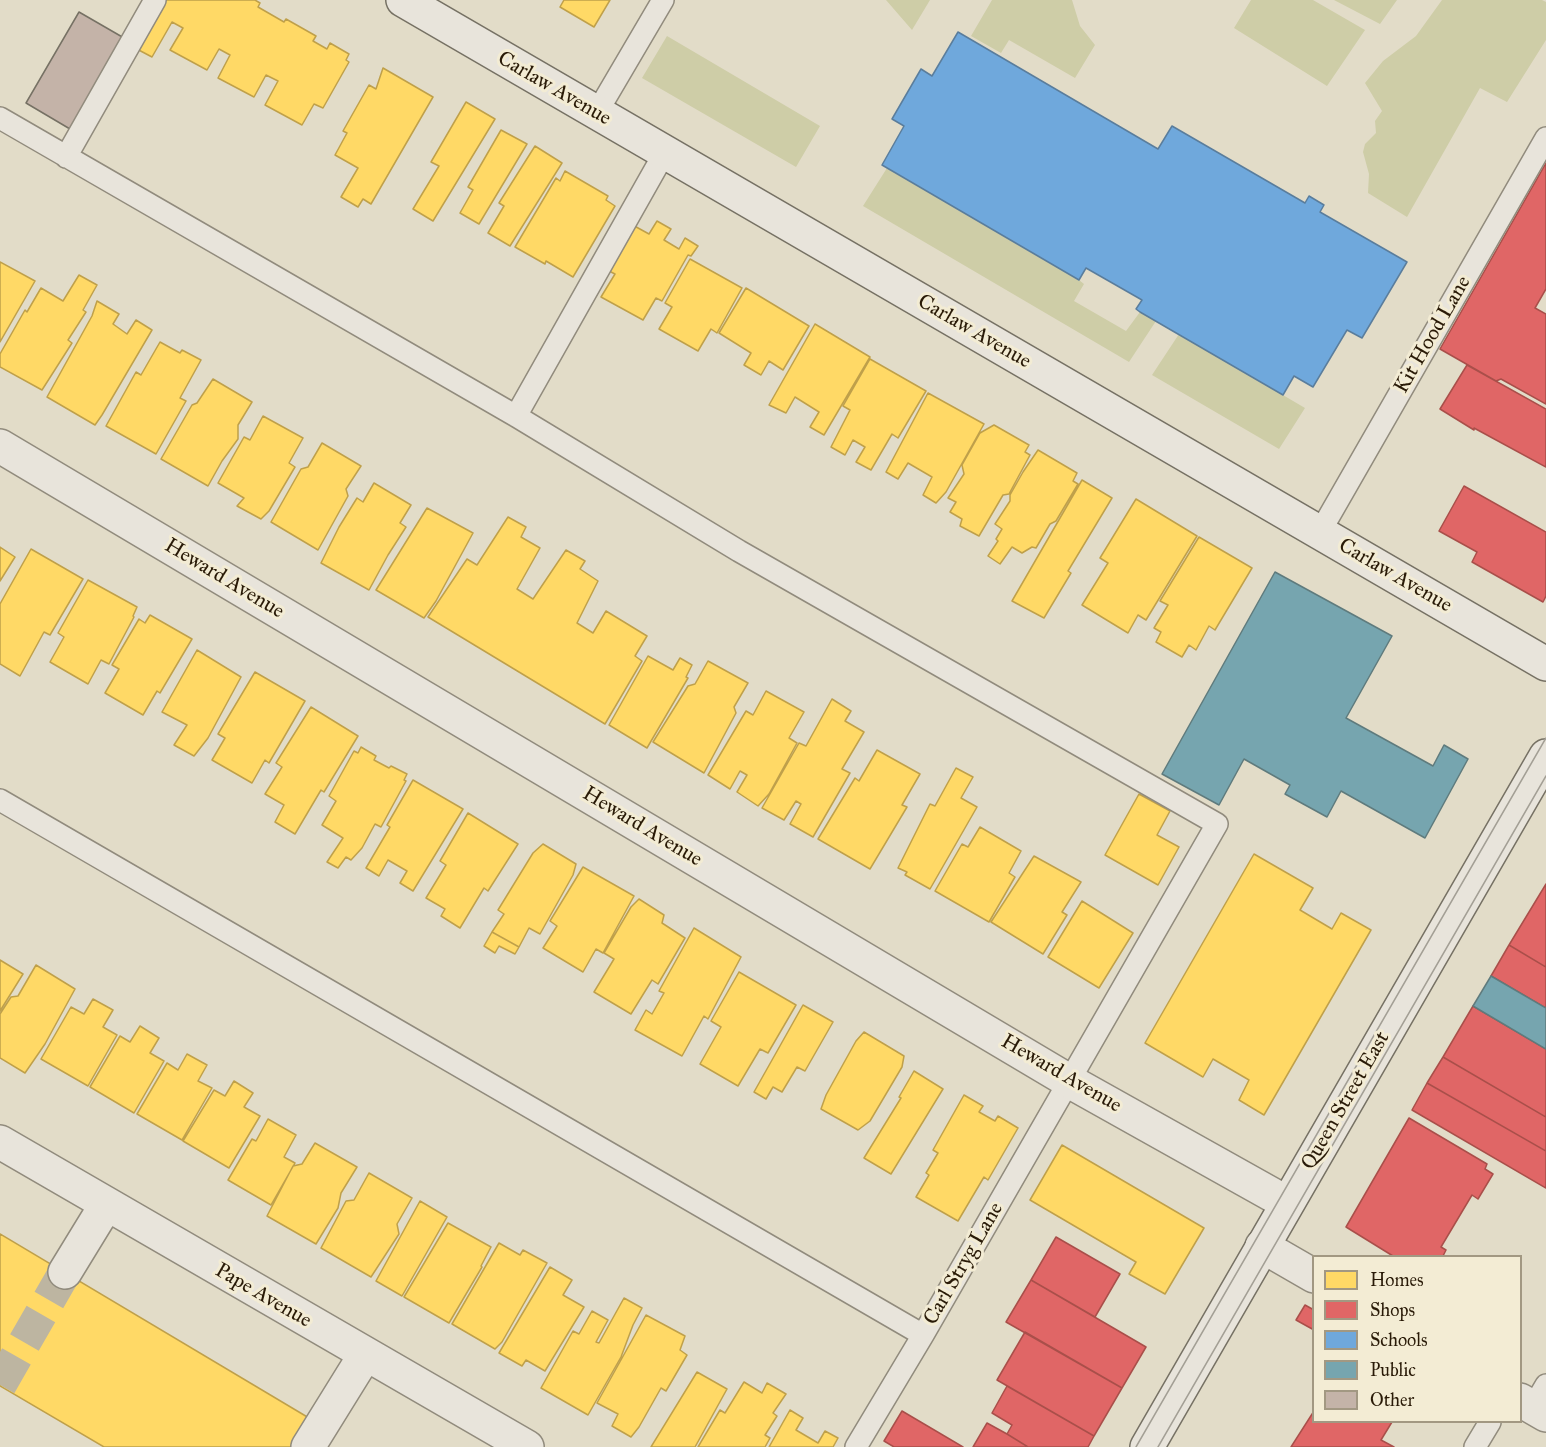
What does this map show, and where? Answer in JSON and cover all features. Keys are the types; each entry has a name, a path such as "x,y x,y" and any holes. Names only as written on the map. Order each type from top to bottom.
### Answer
{"street":[{"name":"Carlaw Avenue","path":"403,0 1546,664"},
{"name":"Heward Avenue","path":"0,446 1069,1081 1287,1203"},
{"name":"Queen Street East","path":"1147,1447 1546,756"},
{"name":"Pape Avenue","path":"0,1142 527,1447"},
{"path":"65,1272 106,1205"},
{"path":"1262,1246 1312,1275"},
{"path":"308,1447 365,1355"}],"lane":[{"path":"66,157 155,0"},
{"path":"596,114 663,0"},
{"path":"0,118 516,416 665,152"},
{"name":"Kit Hood Lane","path":"1320,532 1546,138"},
{"name":"Carl Stryg Lane","path":"516,416 739,551 1217,824 923,1335 856,1447"},
{"path":"0,800 923,1335"},
{"path":"1475,1447 1489,1423"}],"green space":[{"path":"886,0 930,0 912,30"},
{"path":"992,0 1072,0 1080,26 1095,45 1075,78 1009,40 1001,53 971,36"},
{"path":"1251,0 1313,0 1365,30 1327,86 1234,28"},
{"path":"1334,0 1397,0 1380,24"},
{"path":"1442,0 1542,0 1546,2 1546,40 1507,102 1480,88 1407,217 1368,193 1369,174 1363,152 1365,144 1376,133 1375,121 1382,111 1365,83 1383,61 1416,36"},
{"path":"667,36 820,126 796,167 642,78"},
{"path":"887,168 1079,280 1084,284 1074,301 1126,331 1140,312 1156,321 1129,362 863,206"},
{"path":"1179,334 1305,408 1279,449 1152,375"}],"building: Homes":[{"path":"157,0 255,0 260,3 258,7 316,36 313,41 327,49 330,43 349,54 346,60 349,62 323,108 314,104 302,125 265,105 278,81 266,75 254,97 218,78 230,55 219,49 207,70 170,50 183,28 172,22 152,57 133,47"},
{"path":"564,0 610,0 594,27 560,7"},
{"path":"383,68 433,97 371,204 363,199 358,207 341,197 358,168 335,155 347,133 343,131 369,85 376,89"},
{"path":"466,102 495,119 433,221 413,209 439,166 431,162"},
{"path":"501,130 527,144 479,224 460,213 473,190 468,187"},
{"path":"535,146 562,163 510,246 488,233 504,206 499,203"},
{"path":"565,171 608,196 606,200 615,206 573,277 546,261 545,264 515,247 556,178 560,181"},
{"path":"657,221 671,229 664,240 679,249 685,238 698,246 691,256 688,255 662,301 656,298 643,320 601,297 615,274 603,268 629,223 649,234"},
{"path":"690,259 742,288 717,333 711,329 698,351 659,329 672,307 665,303"},
{"path":"0,262 35,281 0,342"},
{"path":"79,275 97,285 83,310 86,312 68,340 72,343 42,390 0,367 0,354 25,310 27,312 41,288 63,301"},
{"path":"746,288 809,326 783,370 769,361 761,375 744,365 751,353 719,333"},
{"path":"97,301 119,314 113,324 127,334 136,320 152,330 95,425 47,397 92,316"},
{"path":"815,324 870,357 824,435 810,427 819,412 795,397 786,413 769,405"},
{"path":"160,342 180,353 182,350 201,360 180,398 186,401 156,454 106,426 136,372 141,375"},
{"path":"870,359 926,391 898,438 892,434 871,470 856,462 865,447 853,440 845,455 831,447 850,410 843,406"},
{"path":"213,379 252,402 238,425 238,439 208,486 161,459 192,405 197,403"},
{"path":"928,393 984,424 946,492 936,503 923,495 932,477 908,463 898,479 886,472"},
{"path":"263,416 303,438 289,463 295,467 269,511 261,519 237,506 244,498 218,483 244,437 250,440"},
{"path":"994,425 1029,445 1025,452 1030,455 1009,494 1003,495 979,536 960,526 962,519 950,512 956,502 948,498 964,474 962,465 980,433"},
{"path":"322,443 361,466 346,489 348,496 318,550 271,522 301,469 308,467"},
{"path":"1038,450 1077,473 1073,481 1078,484 1056,521 1050,524 1036,548 1032,547 1022,553 1012,547 1000,564 988,556 998,541 996,539 1002,529 995,524 1010,501 1010,495 1023,472"},
{"path":"1082,480 1112,498 1068,571 1071,573 1044,618 1012,601"},
{"path":"374,483 411,505 400,523 406,527 369,590 321,563 357,498 363,502"},
{"path":"1136,499 1197,536 1146,620 1138,615 1128,633 1082,605 1108,563 1100,558"},
{"path":"427,508 473,533 436,601 424,618 376,590"},
{"path":"508,517 526,527 521,537 540,548 517,589 533,599 566,550 585,561 580,569 598,581 577,623 593,633 606,611 647,636 635,656 642,661 605,724 428,617 467,559 477,565"},
{"path":"1199,537 1252,568 1215,630 1209,626 1196,650 1189,645 1182,657 1156,642 1161,632 1154,628 1168,605 1160,601"},
{"path":"0,547 15,557 0,581"},
{"path":"31,549 83,579 50,635 44,632 20,676 0,664 0,604"},
{"path":"88,580 137,607 109,664 101,660 88,684 50,662 64,637 58,633"},
{"path":"150,615 192,639 160,693 157,691 143,715 105,693 119,669 112,665 139,619 145,623"},
{"path":"197,650 241,677 208,738 194,756 174,745 187,725 162,712"},
{"path":"648,656 673,670 680,658 692,665 686,677 688,678 647,748 609,725"},
{"path":"708,661 748,683 734,707 736,713 704,773 653,742 688,686 695,684"},
{"path":"255,672 305,701 269,763 265,760 252,783 212,760 225,738 218,734"},
{"path":"766,691 804,712 789,738 797,743 769,794 758,806 737,792 747,775 740,771 730,789 708,775 746,711 753,715"},
{"path":"832,699 851,711 845,721 864,732 842,769 850,773 813,837 790,824 801,804 796,801 784,820 762,808 799,743 806,746"},
{"path":"311,707 358,736 324,792 321,790 295,834 275,822 284,805 265,794 282,767 276,763"},
{"path":"361,747 376,756 374,760 407,774 404,780 406,781 381,827 375,824 362,848 351,860 346,857 338,868 327,862 343,838 322,825 336,801 329,796 354,751 358,753"},
{"path":"877,750 920,774 902,805 907,807 870,869 818,839 855,778 859,781"},
{"path":"956,768 973,777 961,798 977,807 930,889 905,875 907,872 898,868 930,804 935,806"},
{"path":"413,780 463,809 413,891 400,883 407,871 388,860 379,876 366,868 390,827 387,825"},
{"path":"1139,794 1170,811 1157,835 1179,847 1158,885 1105,855"},
{"path":"468,813 518,844 488,891 484,888 460,928 441,916 445,909 426,898 446,865 440,861"},
{"path":"980,827 1021,851 1009,873 1015,877 989,922 935,891 962,844 968,847"},
{"path":"543,844 576,864 573,875 540,934 529,928 519,947 492,932 504,914 498,910 533,853"},
{"path":"1254,854 1313,888 1300,910 1332,929 1341,913 1371,930 1264,1115 1239,1100 1249,1080 1213,1059 1203,1077 1145,1043"},
{"path":"1034,856 1081,882 1062,912 1067,915 1043,954 991,922"},
{"path":"583,867 634,896 603,953 596,949 583,972 543,948 557,926 550,921"},
{"path":"639,899 664,915 662,923 685,938 658,984 652,980 631,1014 594,992 614,959 604,953 631,907"},
{"path":"1082,901 1133,933 1099,988 1048,957"},
{"path":"694,928 741,957 708,1019 704,1016 682,1056 635,1030 646,1010 652,1014 664,993 659,991"},
{"path":"492,932 519,947 515,954 499,946 495,953 484,946"},
{"path":"0,960 23,974 0,1011"},
{"path":"36,965 75,989 45,1044 25,1073 0,1058 0,1014 11,997 18,996"},
{"path":"739,972 796,1005 768,1053 760,1049 738,1086 700,1064 721,1027 711,1021"},
{"path":"93,999 113,1010 103,1027 117,1035 88,1086 41,1059 71,1007 84,1014"},
{"path":"803,1005 833,1022 805,1071 797,1067 782,1092 773,1087 766,1099 754,1092"},
{"path":"140,1026 159,1038 150,1053 164,1061 134,1113 90,1087 120,1036 130,1042"},
{"path":"864,1032 904,1056 902,1067 870,1121 858,1130 821,1109 826,1095 856,1041"},
{"path":"187,1054 207,1065 198,1081 212,1088 182,1140 137,1114 167,1063 178,1070"},
{"path":"914,1071 943,1089 891,1174 864,1158 901,1098 899,1097"},
{"path":"234,1081 253,1093 244,1107 260,1116 229,1168 183,1141 214,1090 225,1096"},
{"path":"964,1095 983,1106 979,1112 995,1121 998,1116 1018,1128 988,1180 984,1177 958,1221 916,1197 938,1153 933,1150"},
{"path":"268,1119 296,1135 284,1157 295,1163 271,1205 228,1180 252,1139 256,1141"},
{"path":"315,1143 357,1167 341,1193 338,1208 316,1244 267,1216 293,1166 302,1164"},
{"path":"1062,1145 1204,1228 1165,1294 1129,1274 1136,1262 1030,1200"},
{"path":"369,1173 412,1198 397,1224 399,1234 371,1277 321,1248 346,1201 354,1200"},
{"path":"420,1201 447,1217 402,1296 376,1281"},
{"path":"448,1223 491,1247 449,1323 404,1297"},
{"path":"0,1234 309,1418 292,1447 104,1447 0,1386"},
{"path":"499,1243 520,1255 523,1250 547,1263 502,1342 495,1349 452,1324"},
{"path":"550,1267 572,1280 563,1295 584,1307 545,1371 526,1360 522,1366 499,1353"},
{"path":"624,1298 642,1308 621,1357 588,1415 541,1388 573,1331 579,1334 592,1311 608,1320 596,1342 599,1343"},
{"path":"646,1315 685,1336 680,1350 687,1355 666,1391 661,1388 631,1437 612,1426 618,1414 597,1403"},
{"path":"697,1372 727,1389 695,1447 651,1447"},
{"path":"744,1382 762,1393 767,1383 786,1394 773,1413 777,1416 765,1435 770,1438 765,1447 698,1447 720,1410 725,1413"},
{"path":"790,1410 803,1418 796,1430 818,1443 825,1431 838,1438 833,1447 769,1447"}],"building: Shops":[{"path":"1546,163 1546,289 1535,308 1546,314 1546,404 1501,379 1496,381 1440,349"},
{"path":"1467,365 1546,409 1546,467 1474,428 1474,430 1440,409"},
{"path":"1464,486 1546,532 1546,596 1543,602 1472,562 1477,552 1439,531"},
{"path":"1546,884 1546,967 1509,945"},
{"path":"1509,945 1546,967 1546,1008 1491,976"},
{"path":"1473,1006 1546,1049 1546,1117 1443,1057"},
{"path":"1443,1057 1546,1117 1546,1151 1427,1083"},
{"path":"1427,1083 1546,1151 1546,1188 1412,1110"},
{"path":"1409,1118 1487,1164 1485,1169 1493,1174 1478,1199 1472,1195 1441,1247 1446,1250 1444,1255 1391,1255 1346,1227"},
{"path":"1056,1237 1120,1274 1095,1317 1031,1280"},
{"path":"1031,1280 1146,1347 1122,1388 1006,1322"},
{"path":"1305,1305 1312,1309 1312,1329 1296,1320"},
{"path":"1025,1332 1122,1388 1094,1436 997,1380"},
{"path":"1007,1386 1094,1436 1088,1447 1028,1447 1007,1434 1012,1425 992,1413"},
{"path":"902,1411 963,1447 894,1447 884,1441"},
{"path":"1312,1414 1312,1423 1391,1423 1381,1440 1394,1447 1291,1447"},
{"path":"987,1423 1007,1434 1028,1447 973,1447"}],"building: Schools":[{"path":"958,32 1158,149 1172,126 1305,203 1309,196 1324,205 1320,212 1407,262 1362,338 1347,330 1313,387 1294,376 1283,395 1140,312 1136,309 1142,300 1086,268 1079,280 882,165 904,126 892,119 921,69 932,76"}],"building: Public":[{"path":"1275,572 1392,636 1346,718 1433,766 1444,745 1468,759 1425,838 1341,791 1327,817 1285,794 1290,785 1244,759 1219,805 1162,774"},
{"path":"1491,976 1546,1008 1546,1049 1473,1006"}],"building: Other":[{"path":"79,12 124,38 70,129 26,103"}],"tunnel":[{"path":"0,1385 65,1272"}],"tram line":[{"path":"1136,1447 1546,738"},
{"path":"1158,1447 1546,776"}]}
